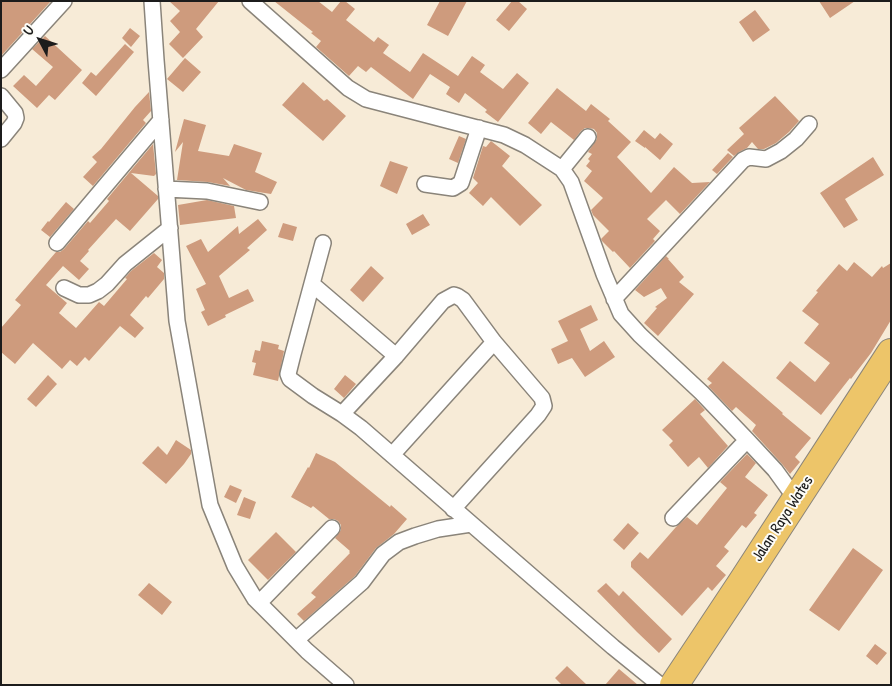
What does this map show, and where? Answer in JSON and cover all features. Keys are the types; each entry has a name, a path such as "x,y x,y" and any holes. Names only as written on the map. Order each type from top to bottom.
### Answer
{"highway":[{"name":"Jalan Raya Wates","path":"674,685 891,353"}],"street":[{"path":"1,70 64,1"},
{"path":"152,1 177,321 210,505 235,566 255,600 346,685"},
{"path":"250,1 348,88 366,99 504,135 525,145 562,170 571,182 621,314 747,440 775,470 796,499"},
{"path":"1,96 15,113 16,118 1,139"},
{"path":"57,243 161,120"},
{"path":"614,299 743,160 749,157 766,159 796,139 809,124"},
{"path":"424,184 453,188 461,183 479,128"},
{"path":"562,170 588,137"},
{"path":"166,189 207,191 260,202"},
{"path":"64,288 78,295 89,295 98,291 126,264 170,228"},
{"path":"323,243 288,374 290,379 361,428 613,647 660,685"},
{"path":"312,284 396,356"},
{"path":"342,414 444,301 454,295 463,300 494,342 539,394 544,406 453,509"},
{"path":"392,455 494,342"},
{"path":"673,518 747,440"},
{"path":"296,640 362,582 384,554 399,542 438,529 471,524"},
{"path":"259,603 332,528"}],"building":[{"path":"1,1 51,1 1,56"},
{"path":"169,1 219,1 196,29 203,37 183,58 169,44 180,32 170,21 180,11"},
{"path":"274,1 318,1 332,12 341,1 345,1 355,9 346,20 374,42 378,37 389,45 383,53 410,72 423,53 458,76 472,56 485,65 480,72 503,89 517,73 529,83 498,122 485,112 487,110 465,93 459,103 446,94 450,87 430,74 413,99 371,67 366,72 358,66 349,76 316,47 321,41 311,33 313,32"},
{"path":"440,1 467,1 448,36 427,25"},
{"path":"512,1 518,1 527,9 509,31 496,20"},
{"path":"819,1 855,1 830,18"},
{"path":"755,10 770,30 753,42 739,22"},
{"path":"130,28 140,36 131,47 122,38"},
{"path":"45,36 82,70 55,100 49,95 37,108 13,86 24,75 36,86 53,67 32,49"},
{"path":"125,44 134,52 96,96 82,83 91,72 96,76"},
{"path":"185,58 201,72 183,92 167,79"},
{"path":"303,82 324,101 327,99 346,116 323,141 282,105"},
{"path":"557,88 586,111 591,104 610,119 608,121 631,142 617,157 651,193 674,167 692,183 710,182 680,214 666,200 647,219 660,231 653,239 655,241 630,268 602,241 601,239 609,231 593,215 591,210 603,198 584,181 592,171 586,166 592,154 588,152 597,139 597,133 594,129 585,128 574,140 551,122 541,134 528,123"},
{"path":"149,92 151,111 143,120 146,123 93,186 83,177 97,162 92,157"},
{"path":"775,96 799,121 776,143 764,149 758,149 752,142 747,148 734,156 727,150 744,134 739,128"},
{"path":"184,119 206,125 198,151 229,156 234,144 262,153 255,172 277,182 271,194 246,190 223,178 230,186 177,180 183,142 175,152"},
{"path":"644,130 655,139 660,133 673,144 660,160 635,141"},
{"path":"459,136 466,139 458,163 449,159"},
{"path":"491,141 510,156 502,166 542,205 520,226 491,197 483,206 469,193 478,183 473,178 483,146 486,147"},
{"path":"153,144 156,174 154,176 131,173 158,196 158,199 130,231 116,219 80,261 89,269 79,280 63,266 46,285 67,303 59,313 76,328 99,302 104,306 127,279 125,278 131,271 154,253 162,260 157,267 164,273 164,279 130,315 144,328 135,338 120,326 89,361 85,357 77,366 70,360 62,369 33,343 15,364 1,352 1,328 21,305 15,300 56,252 64,249 88,221 90,223 109,201 107,199"},
{"path":"728,153 733,157 717,174 712,170"},
{"path":"873,157 884,175 845,199 858,220 844,228 820,193"},
{"path":"390,161 408,167 397,194 380,186"},
{"path":"207,200 234,206 236,218 180,225 178,205"},
{"path":"66,202 74,209 50,237 41,230"},
{"path":"423,214 430,225 412,235 406,224"},
{"path":"258,219 267,230 247,248 250,250 219,276 229,298 248,289 254,301 225,315 226,317 208,326 201,312 205,310 196,289 206,284 186,246 201,239 208,252 238,226 239,234"},
{"path":"283,223 297,227 293,241 278,237"},
{"path":"666,256 684,277 679,282 694,294 658,336 644,323 657,308 655,307 667,298 661,288 644,297 635,290"},
{"path":"854,262 872,277 882,266 883,268 891,263 891,320 871,353 821,415 776,378 790,361 815,382 830,363 804,343 819,324 802,311 839,264 847,271"},
{"path":"371,266 384,278 363,302 350,290"},
{"path":"591,305 598,320 580,329 590,351 604,341 615,357 585,377 572,358 558,364 551,349 568,341 558,321"},
{"path":"262,341 279,345 278,349 284,351 278,381 253,375 256,363 252,362 255,350 260,351"},
{"path":"723,361 811,438 795,457 800,462 790,474 752,431 756,425 736,407 732,411 708,386 712,383 707,379"},
{"path":"48,375 57,384 36,407 27,399"},
{"path":"345,375 356,384 344,398 334,389"},
{"path":"695,399 705,410 700,414 728,446 708,468 699,457 688,467 669,445 673,441 662,430"},
{"path":"176,440 191,450 191,454 166,484 142,463 158,446 167,455"},
{"path":"316,453 335,462 407,519 394,534 376,548 355,576 304,621 297,614 316,597 311,593 350,553 335,538 341,530 341,525 338,521 329,519 313,506 311,508 291,497"},
{"path":"747,454 756,463 745,477 768,495 754,513 757,515 746,528 742,525 724,547 729,551 716,566 726,575 712,591 708,587 682,616 631,567 631,562 640,552 648,559 687,517 697,525 727,488 720,482"},
{"path":"230,485 242,490 236,503 224,497"},
{"path":"244,497 256,502 250,519 237,515"},
{"path":"628,523 639,533 624,550 613,540"},
{"path":"276,532 296,552 268,580 248,560"},
{"path":"853,548 883,570 839,631 809,610"},
{"path":"149,583 172,602 162,615 138,595"},
{"path":"606,583 619,596 623,591 672,639 659,653 597,591"},
{"path":"875,644 887,653 877,665 866,656"},
{"path":"567,666 587,685 562,685 555,678"},
{"path":"619,669 638,685 605,685"}]}
